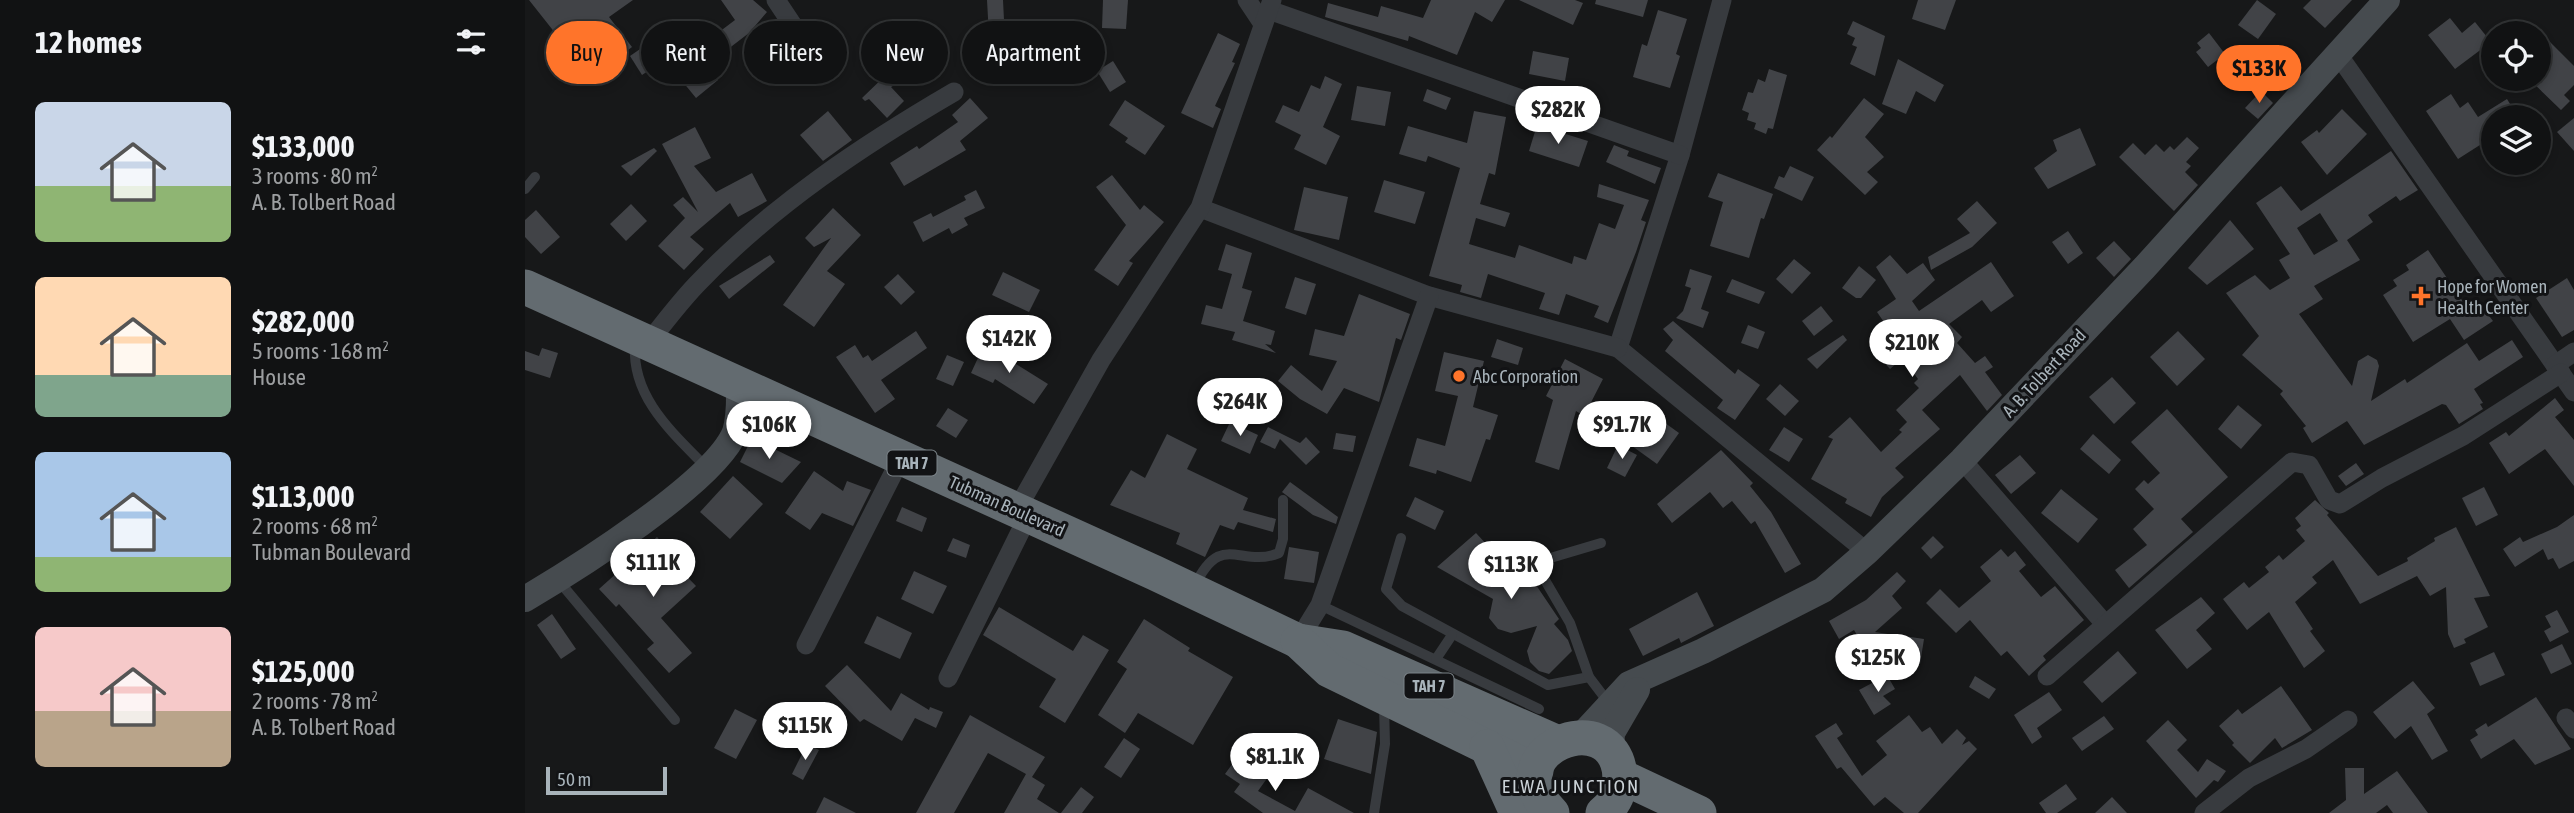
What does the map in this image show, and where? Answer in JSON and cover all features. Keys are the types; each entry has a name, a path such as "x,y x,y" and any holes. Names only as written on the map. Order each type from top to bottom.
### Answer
{"highway":[{"name":"Tubman Boulevard","path":"525,287 1192,590 1298,641 1343,648 1568,740"},
{"name":"Tubman Boulevard","path":"1298,641 1329,670 1536,771"},
{"path":"1552,813 1538,794 1536,771 1540,759 1568,740 1603,745 1616,764 1620,788 1610,812"},
{"path":"1487,747 1513,799 1517,813"},
{"path":"1616,764 1699,813"}],"street":[{"path":"776,0 790,21"},
{"path":"1247,0 1268,12 1680,155"},
{"path":"1618,348 1680,155 1722,0"},
{"name":"A. B. Tolbert Road","path":"1568,740 1629,684 1647,678 1823,590 1867,552 1962,460 2145,267 2387,0"},
{"path":"948,678 1022,513 1101,360 1200,208 1268,12"},
{"path":"2337,53 2574,392"},
{"path":"642,340 699,281 765,222 892,128 954,92"},
{"path":"1200,208 1429,296 1618,348 1867,552"},
{"path":"1298,641 1319,605 1429,296"},
{"path":"2047,677 2292,462 2309,465 2329,500 2340,504 2382,478 2463,436 2558,369 2574,352"},
{"path":"525,599 640,525 707,467 726,447 734,433 739,417 739,384"},
{"path":"806,645 901,458"},
{"path":"1962,460 2105,624"},
{"path":"1616,764 1612,733 1647,678"},
{"path":"2204,813 2249,778 2307,749 2348,720"}],"lane":[{"path":"525,189 535,177"},
{"path":"642,340 637,373 646,396 663,423 707,467"},
{"path":"1192,590 1203,568 1214,558 1226,554 1261,556 1279,553 1283,539 1283,500"},
{"path":"1401,538 1386,589 1390,597 1452,635 1548,685 1589,677"},
{"path":"1601,543 1547,559 1542,575 1570,623 1589,677 1609,703"},
{"path":"558,579 675,720"},
{"path":"1319,605 1539,709"},
{"path":"1436,659 1452,635"},
{"path":"1374,813 1385,744 1384,697"}],"building":[{"path":"529,0 633,0 609,17 612,21 546,21"},
{"path":"721,0 753,0 767,12 759,21 744,21 744,37 730,48 730,24 735,20"},
{"path":"987,0 1003,0 1004,20 988,21"},
{"path":"1103,0 1128,0 1126,29 1105,28 1105,21 1102,21"},
{"path":"1431,0 1505,0 1492,22 1475,12 1457,55 1409,36 1408,41 1325,17 1328,3 1378,17 1381,6 1423,18"},
{"path":"1519,0 1575,0 1583,3 1573,25"},
{"path":"1596,0 1648,0 1643,17 1595,4"},
{"path":"1918,0 1956,0 1945,30 1912,19"},
{"path":"2257,0 2276,14 2258,39 2238,25"},
{"path":"2311,0 2352,0 2325,28 2303,8"},
{"path":"1658,10 1687,19 1676,54 1680,56 1670,88 1633,77 1642,44 1647,46"},
{"path":"2450,18 2462,33 2475,22 2481,30 2481,50 2455,69 2428,35"},
{"path":"1853,21 1885,36 1875,76 1850,64 1857,47 1852,45 1855,38 1847,34"},
{"path":"1218,33 1240,44 1232,62 1235,63 1215,106 1221,109 1213,128 1181,113"},
{"path":"2209,33 2225,54 2208,67 2196,52 2201,48 2197,43"},
{"path":"2551,43 2574,66 2574,85 2564,95 2570,101 2561,110 2541,91 2551,91"},
{"path":"641,48 641,73 630,56"},
{"path":"1533,51 1569,58 1565,81 1529,74"},
{"path":"1898,59 1944,85 1935,102 1916,91 1906,114 1882,104"},
{"path":"1113,61 1126,82 1110,92 1105,84 1105,66"},
{"path":"1769,69 1787,75 1773,129 1768,128 1766,134 1754,129 1756,123 1747,120 1749,113 1742,110 1748,92 1753,93 1758,79 1765,82"},
{"path":"1325,76 1342,84 1323,127 1340,136 1326,165 1294,149 1301,135 1275,122 1283,105 1299,112 1311,85 1320,89"},
{"path":"685,84 713,84 696,98"},
{"path":"877,84 896,84 891,87 904,101 887,118 869,99 865,101 862,98"},
{"path":"1357,86 1391,92 1385,126 1351,120"},
{"path":"1427,89 1451,98 1446,110 1423,101"},
{"path":"2261,91 2273,103 2258,119 2245,108"},
{"path":"2451,94 2460,108 2468,102 2478,117 2481,115 2481,144 2458,159 2426,111"},
{"path":"970,98 988,118 960,141 966,150 904,186 890,163 917,146 919,149 958,122 952,115"},
{"path":"1864,98 1884,114 1865,137 1884,157 1867,172 1878,182 1865,195 1817,150 1830,136 1832,138"},
{"path":"2507,99 2511,105 2497,105"},
{"path":"1125,100 1165,126 1145,155 1125,142 1128,138 1109,125"},
{"path":"2342,109 2367,134 2327,175 2301,142 2317,130 2319,133"},
{"path":"828,111 852,140 823,161 800,135"},
{"path":"1474,111 1506,117 1495,175 1489,173 1480,204 1510,213 1505,227 1476,218 1469,244 1515,258 1519,245 1572,264 1574,256 1586,260 1599,223 1615,229 1624,205 1597,197 1599,184 1649,200 1641,220 1646,222 1636,252 1608,323 1594,317 1599,306 1566,294 1559,315 1539,309 1545,293 1488,274 1481,298 1460,292 1462,285 1429,276 1460,168 1428,156 1426,162 1399,154 1408,126 1467,143"},
{"path":"2574,118 2574,151 2557,132"},
{"path":"1537,125 1588,141 1579,167 1529,151"},
{"path":"695,127 711,158 694,166 716,192 752,173 767,201 738,217 730,203 690,237 704,249 684,270 658,246 685,218 673,205 683,197 698,212 662,144"},
{"path":"2080,128 2096,165 2048,189 2034,168 2057,151 2053,140"},
{"path":"2187,137 2199,148 2186,162 2191,166 2185,172 2198,185 2174,211 2119,157 2133,143 2145,155 2156,144 2164,152 2170,146 2174,150"},
{"path":"1614,145 1629,151 1627,156 1661,168 1655,184 1606,162"},
{"path":"654,148 657,151 631,176 621,166"},
{"path":"2391,151 2418,190 2400,201 2396,196 2368,215 2373,222 2347,240 2360,260 2314,286 2323,299 2299,314 2352,386 2358,361 2368,355 2377,360 2379,366 2371,401 2405,379 2407,383 2467,343 2479,361 2512,340 2523,357 2474,389 2483,403 2480,404 2483,409 2459,424 2446,405 2442,404 2364,445 2347,421 2312,443 2303,428 2306,426 2280,394 2283,391 2242,355 2259,336 2226,293 2255,275 2270,290 2290,278 2279,260 2290,254 2256,203 2281,186 2301,211","holes":["2320,213 2338,241 2314,255 2297,228"]},
{"path":"1790,166 1814,177 1802,201 1774,188 1779,176 1784,178"},
{"path":"1718,173 1773,194 1764,219 1761,218 1749,258 1710,246 1723,202 1708,197"},
{"path":"1112,175 1140,210 1144,205 1164,222 1129,261 1133,263 1118,286 1094,270 1126,225 1096,187"},
{"path":"1384,180 1425,192 1415,224 1374,212"},
{"path":"1304,187 1348,197 1339,240 1294,230"},
{"path":"976,190 985,208 964,218 968,225 952,234 949,228 923,242 913,222 931,213 933,217 966,200 964,196"},
{"path":"1977,201 1997,223 1972,247 1931,270 1928,257 1970,233 1957,219"},
{"path":"631,204 647,221 626,241 610,224"},
{"path":"833,208 861,235 827,271 845,284 814,327 783,305 831,238 814,247 805,238"},
{"path":"536,210 560,237 541,254 525,237 525,220"},
{"path":"2230,220 2254,249 2207,285 2188,268"},
{"path":"2068,231 2083,253 2068,264 2052,242"},
{"path":"2114,241 2131,259 2114,277 2096,258"},
{"path":"1226,244 1252,253 1242,288 1252,291 1243,321 1275,331 1271,345 1265,344 1276,353 1232,340 1235,332 1201,324 1206,305 1222,309 1232,274 1218,270"},
{"name":"Hope for Women Health Center","path":"2428,250 2472,315 2483,308 2493,321 2464,340 2450,319 2413,342 2383,295 2397,286 2393,280 2409,270 2406,265"},
{"path":"770,255 775,262 729,299 719,286"},
{"path":"1890,255 1907,274 1923,263 1935,280 1912,301 1919,311 1991,262 2014,296 1991,312 1982,300 1949,324 1962,337 1957,343 1975,363 1985,356 1993,367 1985,372 2002,395 1987,411 1960,375 1922,410 1940,429 1895,468 1904,477 1882,497 1871,517 1845,503 1847,499 1811,479 1833,439 1828,437 1850,417 1881,452 1902,432 1899,430 1907,422 1896,410 1919,388 1914,383 1918,379 1903,358 1890,369 1869,346 1888,328 1877,312 1896,299 1876,267"},
{"path":"1794,259 1811,273 1792,294 1776,279"},
{"path":"1859,266 1876,280 1861,298 1856,298 1842,288"},
{"path":"1690,269 1712,276 1701,309 1709,312 1703,328 1676,318 1683,311 1691,288 1685,286"},
{"path":"1003,272 1040,290 1029,312 992,295"},
{"path":"898,274 915,292 901,305 884,287"},
{"path":"1295,277 1316,284 1306,315 1285,308"},
{"path":"2567,278 2574,290 2574,330 2562,337 2536,298"},
{"path":"1732,279 1765,292 1759,304 1726,292"},
{"path":"1359,294 1410,314 1401,340 1396,338 1379,402 1344,388 1327,414 1300,399 1278,381 1291,365 1322,391 1337,361 1309,355 1315,329 1344,336"},
{"path":"1821,306 1833,321 1814,336 1802,321"},
{"path":"1673,321 1735,374 1738,369 1760,385 1735,420 1717,408 1723,400 1665,351 1673,340 1663,329"},
{"path":"1748,325 1765,332 1758,349 1741,343"},
{"path":"916,331 927,348 881,380 895,399 875,413 836,357 855,345 863,358 868,355 872,361"},
{"path":"2178,331 2205,359 2177,386 2150,357"},
{"path":"1843,335 1847,340 1817,369 1807,359"},
{"path":"1497,339 1523,348 1518,365 1491,357"},
{"path":"983,347 1048,384 1034,404 995,379 993,383 971,373"},
{"path":"542,348 558,353 550,378 525,370 525,351 539,356"},
{"path":"1444,352 1484,361 1473,407 1498,415 1490,440 1486,439 1471,482 1437,470 1436,474 1409,466 1417,438 1445,446 1458,396 1435,391"},
{"path":"947,355 964,362 953,386 936,379"},
{"path":"1565,359 1603,379 1584,416 1576,411 1559,470 1535,462 1553,400 1546,396"},
{"path":"2112,377 2136,403 2114,424 2089,397"},
{"path":"1780,384 1799,401 1785,416 1766,399"},
{"path":"2555,398 2564,410 2555,417 2574,440 2574,486 2545,449 2509,474 2489,443 2506,432 2509,436"},
{"path":"2238,405 2262,425 2241,449 2218,429"},
{"path":"948,408 968,420 956,438 936,426"},
{"path":"2167,409 2228,477 2181,519 2193,532 2129,588 2115,570 2147,545 2133,529 2154,509 2135,489 2144,480 2148,484 2160,473 2131,442"},
{"path":"1654,415 1679,433 1657,464 1632,446"},
{"path":"1230,422 1258,435 1250,454 1221,441"},
{"path":"1268,427 1300,443 1306,437 1320,452 1306,465 1280,439 1275,449 1260,442"},
{"path":"1784,427 1803,439 1789,462 1769,450"},
{"path":"1336,433 1356,436 1353,452 1333,449"},
{"path":"1167,434 1197,449 1187,469 1248,498 1243,510 1276,519 1273,532 1238,522 1234,530 1220,525 1205,557 1176,544 1180,533 1110,505 1131,470 1145,478"},
{"path":"2093,434 2121,460 2109,474 2080,449"},
{"path":"752,438 801,462 782,483 740,462"},
{"path":"1618,445 1637,455 1625,477 1607,468"},
{"path":"1721,450 1753,483 1750,486 1771,512 1801,564 1785,573 1755,521 1751,524 1732,501 1723,508 1710,492 1672,523 1657,504"},
{"path":"2020,455 2036,473 2011,494 1995,475"},
{"path":"2356,463 2364,474 2346,486 2338,476"},
{"path":"814,471 843,491 847,481 871,490 853,526 822,513 810,530 785,513"},
{"path":"733,476 763,504 730,539 700,512"},
{"path":"1290,482 1338,517 1336,524 1313,515 1282,492"},
{"path":"2484,487 2498,515 2476,526 2462,498"},
{"path":"2061,489 2098,519 2078,543 2041,513"},
{"path":"1415,497 1444,511 1435,530 1406,516"},
{"path":"2315,500 2329,513 2327,515 2378,576 2408,561 2407,558 2435,541 2434,538 2456,527 2490,596 2474,598 2488,627 2464,639 2466,643 2454,648 2448,634 2446,587 2430,596 2417,576 2360,604 2333,560 2312,577 2317,583 2295,602 2313,629 2310,631 2325,651 2313,661 2304,668 2269,612 2247,630 2223,599 2244,582 2249,588 2269,572 2265,567 2279,555 2283,560 2305,541 2296,530 2301,526 2295,518"},
{"path":"902,507 927,518 922,532 896,521"},
{"path":"2574,515 2574,561 2559,569 2553,558 2548,560 2543,549 2515,567 2503,549 2520,537 2523,542 2557,527"},
{"path":"1476,533 1526,587 1532,579 1559,619 1554,624 1568,640 1572,651 1549,674 1539,671 1530,662 1527,651 1537,626 1511,633 1498,629 1489,618 1493,599 1437,567"},
{"path":"1933,536 1944,547 1931,559 1921,548"},
{"path":"657,537 674,556 670,559 696,586 661,618 692,653 669,673 647,649 654,643 619,604 616,607 599,589"},
{"path":"953,538 970,545 966,558 947,551"},
{"path":"1289,547 1319,552 1314,583 1284,579"},
{"path":"2001,549 2008,557 2015,551 2026,565 2019,571 2041,597 2055,586 2084,620 2043,656 2046,660 2029,676 2007,651 2001,656 1970,620 1956,633 1926,603 1940,589 1959,608 1991,581 1980,567"},
{"path":"914,571 947,586 933,614 901,599"},
{"path":"1897,572 1906,581 1892,596 1902,608 1875,632 1888,634 1864,647 1854,630 1839,639 1829,621 1866,600"},
{"path":"1697,592 1714,626 1681,643 1679,638 1643,656 1629,629"},
{"path":"2201,597 2215,613 2196,630 2212,649 2187,669 2155,630"},
{"path":"999,607 1073,651 1083,635 1109,650 1065,723 1039,707 1056,679 983,635"},
{"path":"2557,610 2569,632 2550,642 2544,631 2551,627 2545,616"},
{"path":"552,614 576,649 561,659 537,625"},
{"path":"877,616 912,633 900,659 864,643"},
{"path":"1144,619 1190,648 1188,651 1233,677 1193,745 1138,713 1125,733 1098,715 1127,669 1117,662"},
{"path":"1897,635 1924,639 1920,664 1893,660"},
{"path":"2562,644 2572,664 2551,674 2541,654"},
{"path":"2118,651 2137,673 2102,703 2083,682"},
{"path":"2494,652 2505,675 2480,686 2470,663"},
{"path":"847,665 891,711 901,693 929,710 930,707 943,712 936,728 915,718 902,741 864,719 860,722 825,686"},
{"path":"1887,675 1895,689 1883,696 1891,704 1874,715 1859,690"},
{"path":"1975,676 1996,689 1989,699 1969,687"},
{"path":"2413,681 2435,708 2427,714 2448,751 2432,760 2411,726 2395,739 2373,712"},
{"path":"2281,686 2312,730 2282,748 2275,738 2250,763 2232,745 2234,743 2219,726 2238,709 2242,714"},
{"path":"2049,692 2062,710 2037,728 2042,737 2032,744 2014,715"},
{"path":"2536,697 2571,749 2535,765 2514,739 2481,759 2470,740 2478,735 2475,730 2486,723 2488,727"},
{"path":"735,709 757,720 736,759 714,748"},
{"path":"970,715 1045,757 1032,777 1045,785 1037,799 1059,813 1004,813 1026,774 988,753 954,813 916,813"},
{"path":"1909,715 1922,732 1930,727 1942,744 1957,729 1966,738 1962,745 1969,741 1977,749 1918,813 1904,813 1885,797 1874,806 1841,767 1837,769 1815,736 1836,723 1843,734 1837,738 1862,776 1887,755 1876,741"},
{"path":"2104,716 2114,729 2082,751 2072,738"},
{"path":"1338,719 1377,732 1371,774 1324,759"},
{"path":"2168,720 2187,740 2177,750 2198,772 2207,759 2226,771 2218,782 2214,780 2196,798 2146,741"},
{"path":"1124,738 1140,749 1121,778 1104,767"},
{"path":"807,744 819,750 803,780 792,774"},
{"path":"1238,756 1268,777 1258,791 1295,811 1308,788 1354,813 1263,813 1234,792 1240,784 1225,774"},
{"path":"2345,768 2364,768 2364,794 2397,771 2428,813 2393,813 2387,805 2376,813 2329,813 2346,800"},
{"path":"2066,784 2077,799 2057,813 2046,813 2039,803"},
{"path":"1081,787 1094,797 1082,813 1061,813"},
{"path":"824,797 856,813 816,813"},
{"path":"2112,797 2127,813 2095,813"}],"place":[{"name":"Hope for Women Health Center","path":"2421,296"},
{"name":"Abc Corporation","path":"1459,376"}],"district":[{"name":"ELWA JUNCTION","path":"1571,786"}]}
